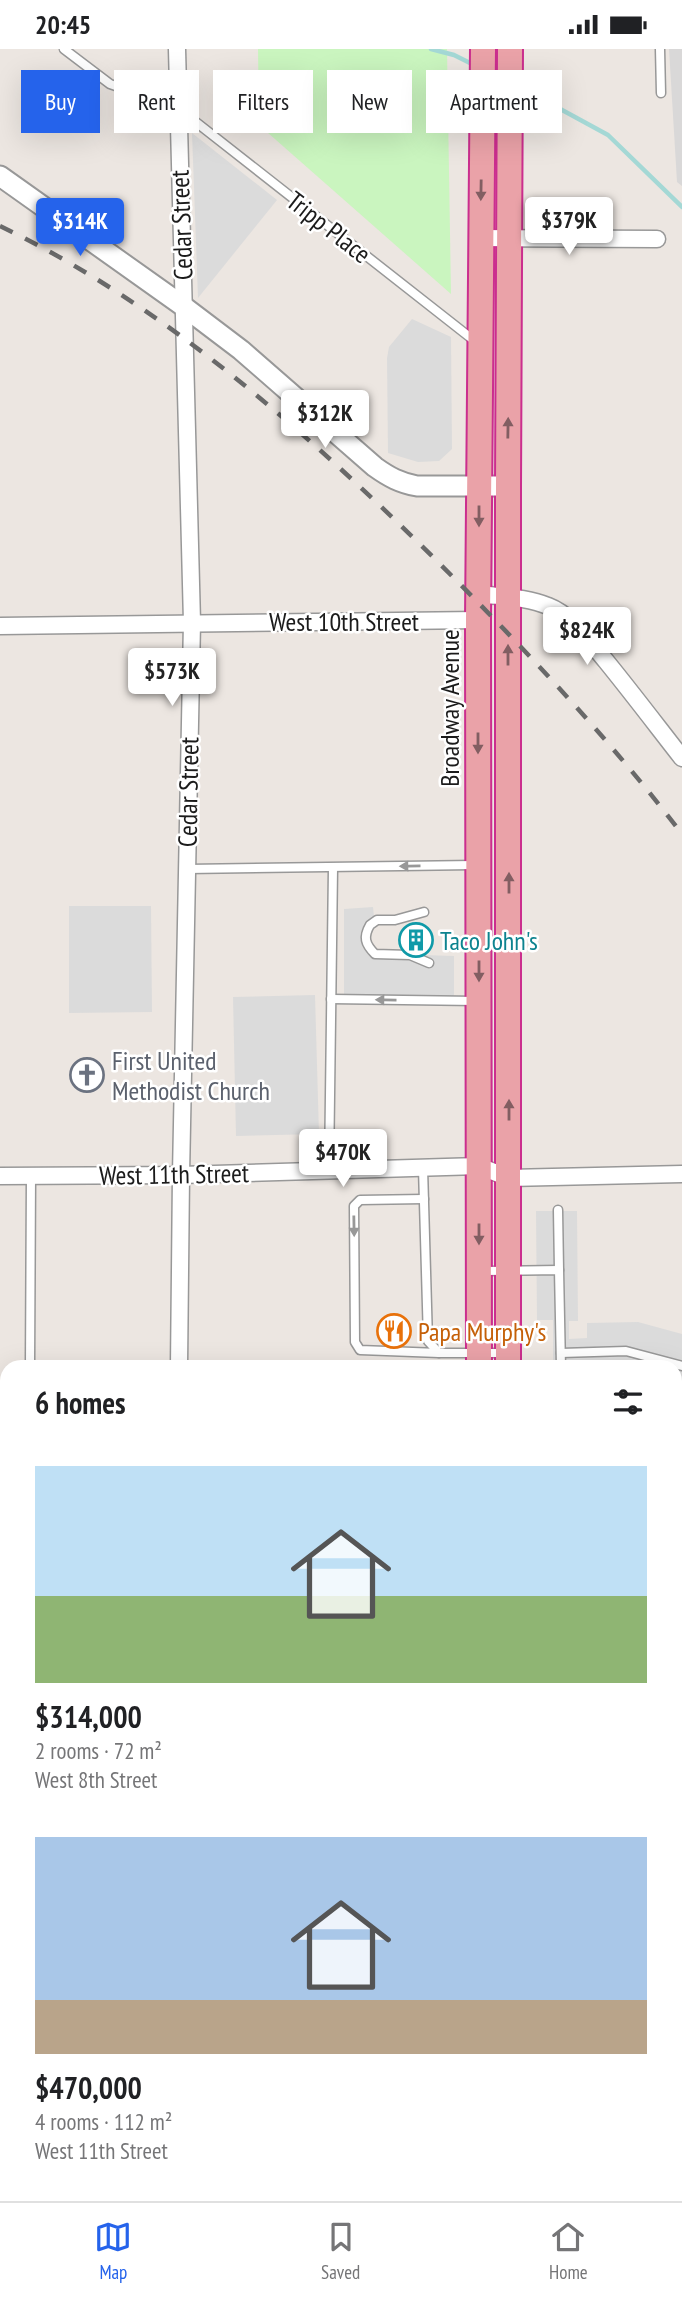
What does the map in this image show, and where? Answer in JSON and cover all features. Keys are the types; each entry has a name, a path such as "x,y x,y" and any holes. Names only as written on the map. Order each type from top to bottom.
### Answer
{"highway":[{"name":"Broadway Avenue","path":"479,1360 478,620 484,49"},
{"path":"508,1360 510,52"}],"street":[{"name":"Cedar Street","path":"177,49 177,70"},
{"name":"Cedar Street","path":"179,133 192,622 179,1360"},
{"path":"0,176 242,350 374,467 391,478 417,486 508,486"},
{"path":"481,238 657,239"},
{"path":"479,594 527,599 550,606 568,619 630,690 682,758"},
{"name":"West 10th Street","path":"0,626 478,620"},
{"name":"West 11th Street","path":"0,1176 181,1175 479,1166 509,1178 682,1174"}],"lane":[{"name":"Tripp Place","path":"64,49 114,85"},
{"path":"660,49 661,93"},
{"name":"Tripp Place","path":"199,124 481,346"},
{"path":"187,869 479,865"},
{"path":"329,1171 333,868"},
{"path":"424,912 377,920 370,925 365,940 375,954 410,955 429,963"},
{"path":"331,999 479,1001"},
{"path":"423,1168 428,1341 439,1353"},
{"path":"30,1360 31,1176"},
{"path":"424,1199 360,1200 354,1206 355,1342 360,1350 439,1353 479,1360 508,1360"},
{"path":"558,1210 561,1360"},
{"path":"479,1271 559,1270"},
{"path":"561,1353 626,1351 660,1360"}],"shaded area":[{"path":"669,49 682,49 682,186 677,182"},
{"path":"192,133 277,200 198,298"},
{"path":"412,319 451,337 452,449 439,461 418,462 388,453 387,358 389,347"},
{"path":"69,906 151,906 152,1012 69,1013"},
{"path":"373,907 374,917 361,932 363,948 377,959 423,955 454,956 454,996 344,995 344,909"},
{"path":"315,995 319,1134 236,1136 233,997"},
{"path":"536,1211 577,1211 578,1321 569,1321 569,1339 587,1338 587,1323 638,1322 682,1334 682,1360 553,1360 553,1320 537,1320"}],"green space":[{"path":"258,49 447,49 447,70 426,70 426,133 448,133 451,294 268,133 313,133 313,70 258,70"}],"waterway":[{"path":"431,49 454,55 476,66"},
{"path":"562,110 608,135 682,207"}],"railway":[{"path":"0,226 61,258 176,333 284,418 336,464 435,559 532,658 624,762 682,834"}],"place":[{"name":"Taco John's","path":"416,940"},
{"name":"First United Methodist Church","path":"87,1075"},
{"name":"Papa Murphy's","path":"394,1331"}]}
